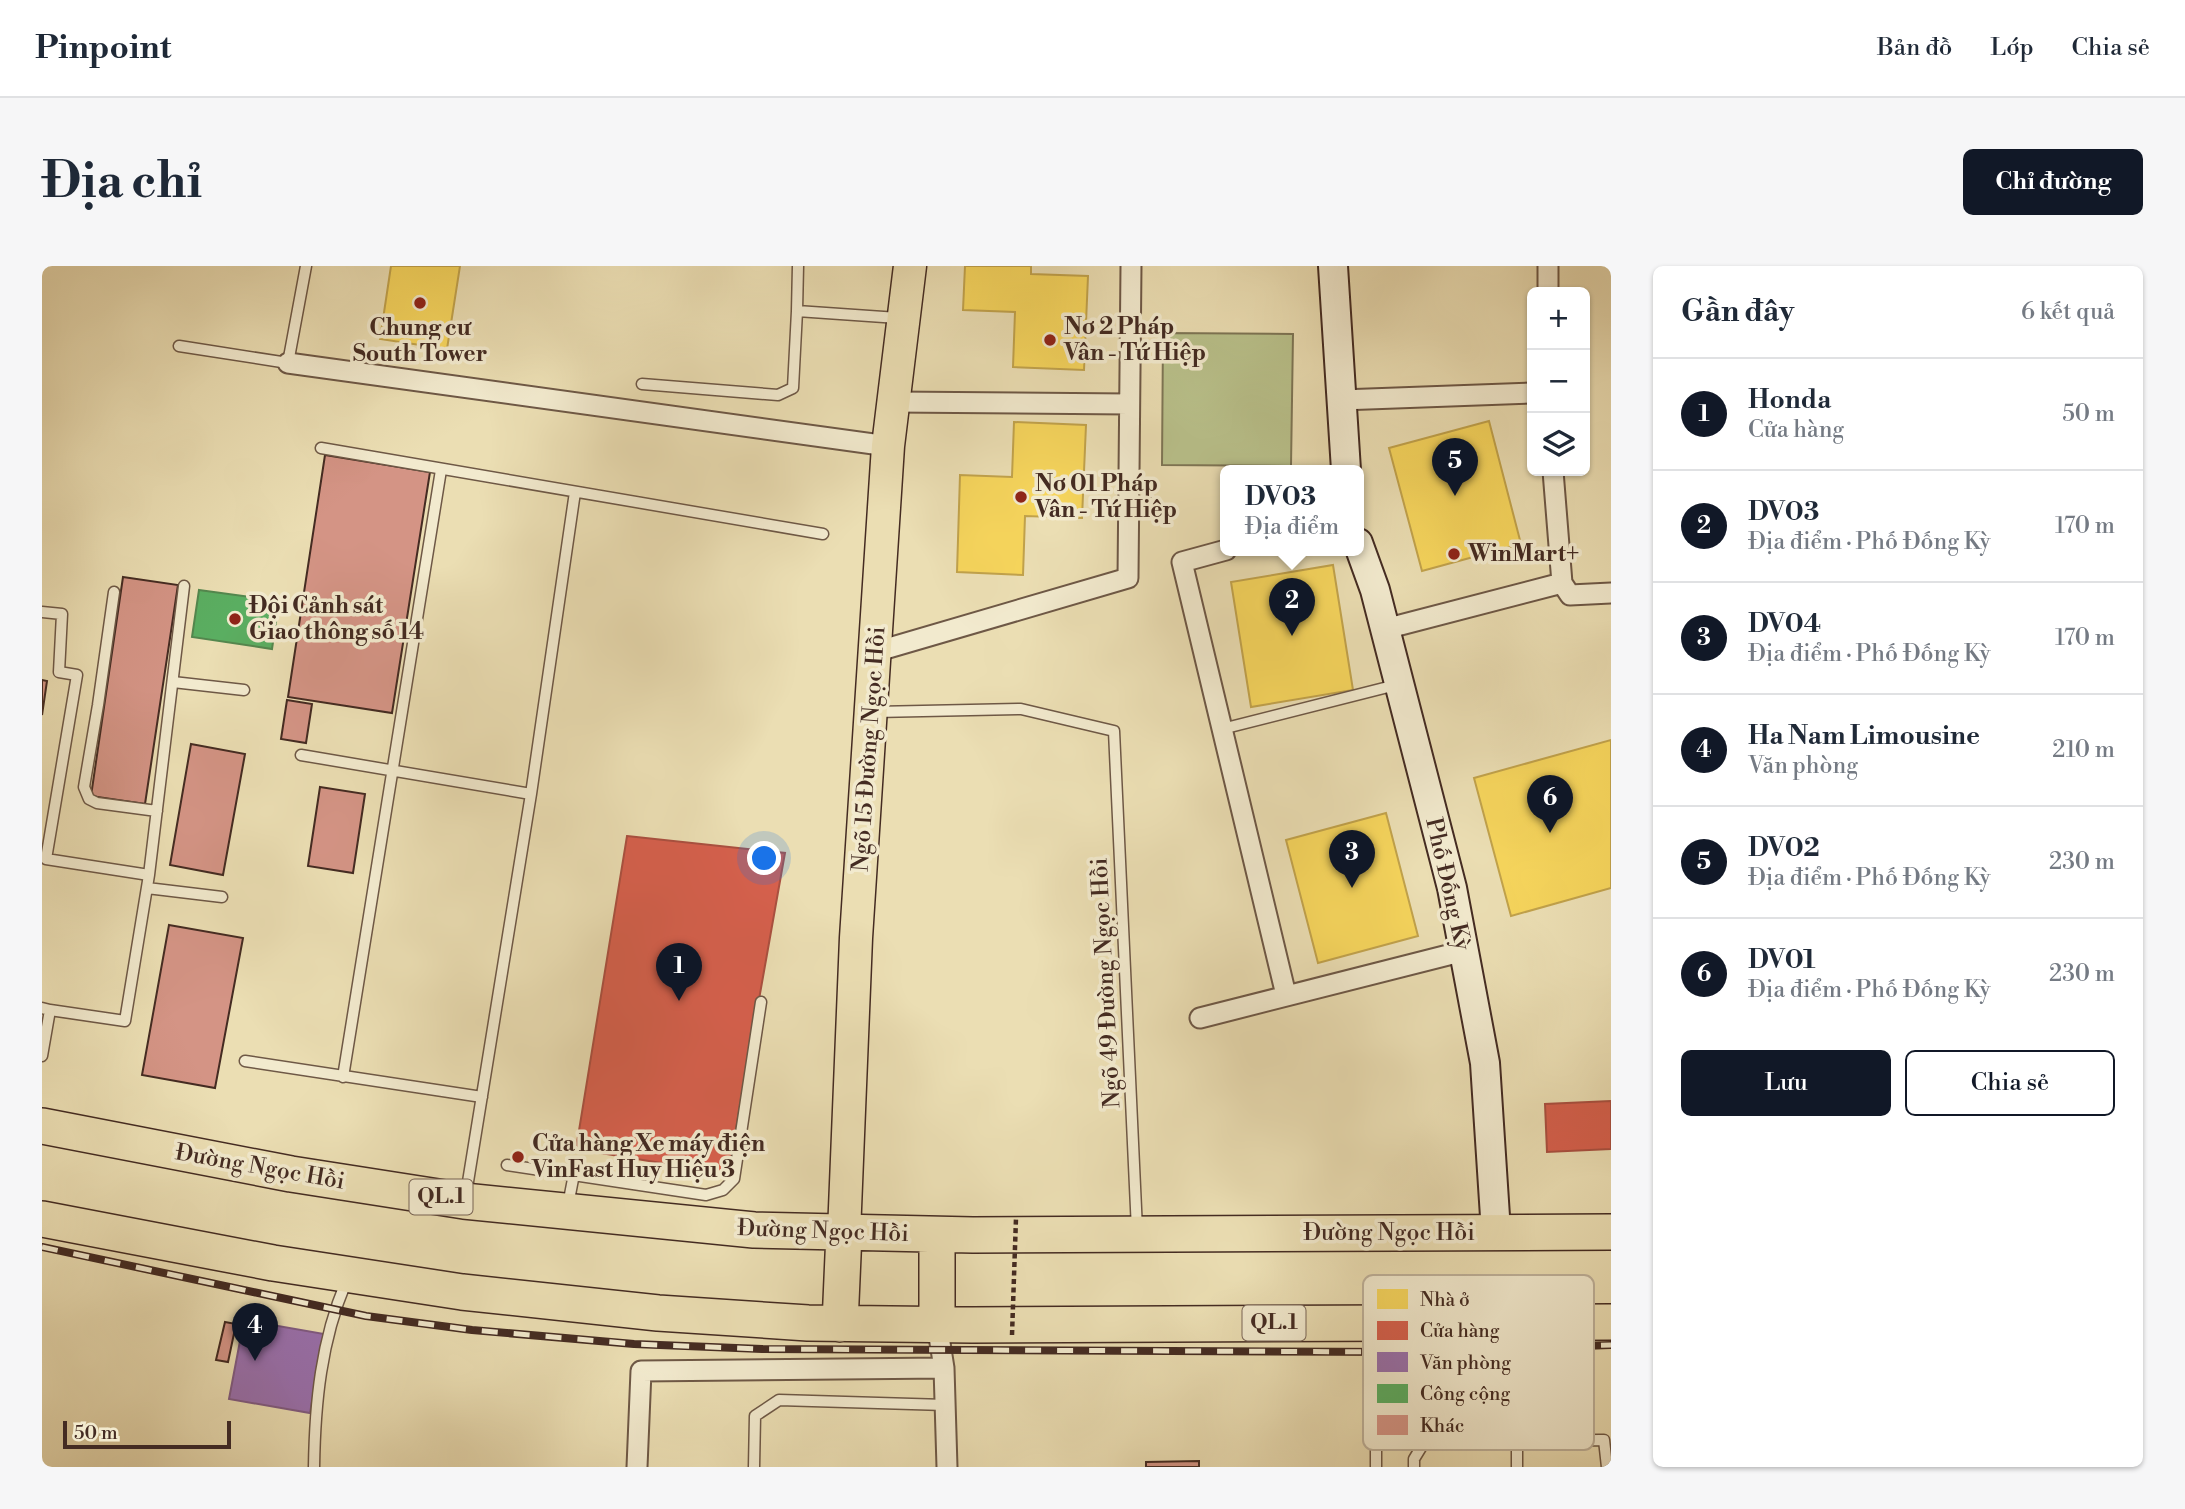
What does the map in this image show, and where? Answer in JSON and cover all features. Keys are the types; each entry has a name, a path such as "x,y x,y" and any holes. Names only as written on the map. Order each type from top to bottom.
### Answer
{"highway":[{"name":"Đường Ngọc Hồi","path":"42,1126 291,1174 464,1201 754,1230 937,1235 1611,1232"},
{"name":"QL.1","path":"42,1219 349,1275 462,1292 645,1311 840,1324 1363,1323"},
{"path":"840,1324 844,1234"},
{"path":"937,1235 937,1324"}],"main road":[{"name":"Ngõ 15 Đường Ngọc Hồi","path":"844,1234 856,938 888,446 910,266"}],"street":[{"path":"875,652 1128,578 1130,266"},
{"path":"1333,266 1346,465"},
{"path":"1548,266 1548,287"},
{"path":"288,363 888,446"},
{"path":"1341,400 1527,393"},
{"path":"894,402 1129,404"},
{"path":"1553,476 1562,583 1570,595 1611,593"},
{"path":"1220,552 1182,562 1286,995"},
{"name":"Phố Đống Kỳ","path":"1363,556 1375,590 1452,888 1485,1063 1496,1232"},
{"path":"1385,629 1562,583"},
{"path":"1200,1018 1464,951"},
{"path":"937,1324 944,1368 947,1467"},
{"path":"637,1467 641,1371 944,1368"}],"lane":[{"path":"179,346 288,363 306,266"},
{"path":"642,384 778,395 793,388 798,266"},
{"path":"797,311 904,318"},
{"path":"321,448 823,534"},
{"path":"343,1077 441,470"},
{"path":"464,1201 531,793 575,492"},
{"path":"42,1056 46,1009 125,1021 148,888 184,586"},
{"path":"114,592 83,788 89,799 97,803 157,811"},
{"path":"42,612 62,614 59,672 77,675 46,859 149,875"},
{"path":"173,682 244,691"},
{"path":"1222,729 1400,684"},
{"name":"Ngõ 49 Đường Ngọc Hồi","path":"871,712 1021,709 1114,731 1137,1234"},
{"path":"301,755 531,793"},
{"path":"148,888 222,897"},
{"path":"507,1164 706,1195 723,1191 734,1179 761,1002"},
{"path":"245,1061 482,1097"},
{"path":"567,1212 574,1174"},
{"path":"314,1467 319,1377 334,1310 349,1275"},
{"path":"754,1467 755,1416 779,1400 946,1405"},
{"path":"1594,1440 1604,1440 1607,1467"},
{"path":"1413,1467 1420,1450"}],"path":[{"path":"1012,1335 1016,1218"}],"green space":[{"path":"1163,333 1293,334 1291,465 1162,465"}],"building: Nhà ở":[{"name":"Chung cư South Tower","path":"391,266 460,266 447,349 380,339"},
{"name":"Nơ 2 Pháp Vân - Tứ Hiệp","path":"965,266 1031,266 1031,274 1088,276 1084,370 1013,367 1015,312 963,310"},
{"path":"1489,421 1521,544 1422,571 1389,448"},
{"name":"Nơ 01 Pháp Vân - Tứ Hiệp","path":"1014,422 1086,425 1082,518 1025,516 1023,575 957,572 960,475 1012,477"},
{"path":"1333,565 1353,690 1251,707 1231,582"},
{"path":"1611,740 1611,888 1511,916 1474,778"},
{"path":"1386,813 1418,936 1318,963 1286,840"}],"building: Cửa hàng":[{"path":"627,836 785,853 728,1174 576,1149"},
{"path":"1611,1101 1611,1149 1547,1152 1545,1104"}],"building: Văn phòng":[{"path":"244,1320 324,1334 310,1413 229,1399"}],"building: Công cộng":[{"name":"Đội Cảnh sát Giao thông số 14","path":"199,590 279,601 272,649 192,637"}],"building: Khác":[{"path":"325,455 430,472 392,713 288,697"},
{"path":"123,577 178,585 145,804 91,796"},
{"path":"42,680 47,681 42,715"},
{"path":"287,700 312,704 306,743 281,739"},
{"path":"191,744 245,754 223,875 170,865"},
{"path":"320,787 365,794 353,873 308,866"},
{"path":"169,925 243,938 215,1088 142,1075"},
{"path":"225,1322 236,1324 228,1362 216,1360"},
{"path":"1199,1461 1199,1467 1146,1467 1146,1462"}],"railway":[{"path":"42,1247 366,1316 472,1330 634,1344 762,1349 1363,1352"},
{"path":"1594,1346 1611,1345"}],"place":[{"name":"Chung cư South Tower","path":"420,303"},
{"name":"Nơ 2 Pháp Vân - Tứ Hiệp","path":"1050,340"},
{"name":"DV02","path":"1455,496"},
{"name":"Nơ 01 Pháp Vân - Tứ Hiệp","path":"1021,497"},
{"name":"WinMart+","path":"1454,554"},
{"name":"Đội Cảnh sát Giao thông số 14","path":"235,619"},
{"name":"DV03","path":"1292,636"},
{"name":"DV01","path":"1550,833"},
{"name":"DV04","path":"1352,888"},
{"name":"Honda","path":"679,1001"},
{"name":"Cửa hàng Xe máy điện VinFast Huy Hiệu 3","path":"518,1157"},
{"name":"Ha Nam Limousine","path":"255,1361"}]}
